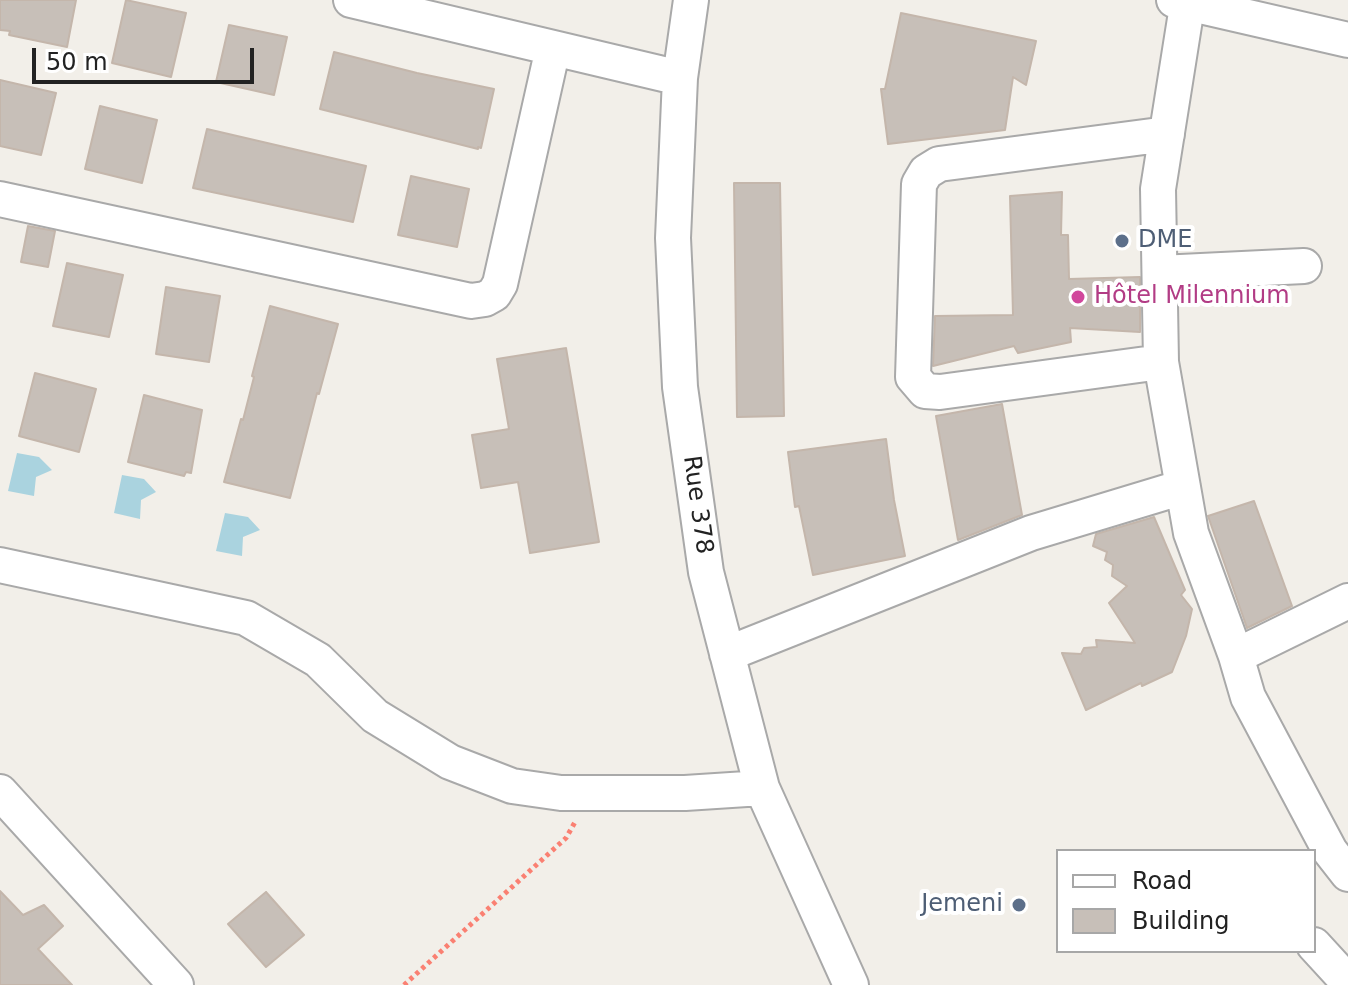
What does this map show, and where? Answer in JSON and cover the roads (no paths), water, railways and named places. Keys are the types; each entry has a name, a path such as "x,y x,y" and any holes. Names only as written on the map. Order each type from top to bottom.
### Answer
{"street":[{"path":"351,0 680,78"},
{"name":"Rue 378","path":"691,0 680,78 673,238 680,387 706,572 762,788 851,985"},
{"path":"1348,40 1183,1 1158,189 1161,362 1191,533 1248,697 1330,851 1348,874"},
{"path":"0,199 471,301 485,299 494,294 500,284 553,48"},
{"path":"1161,362 940,392 925,391 913,377 919,184 926,172 939,164 1167,134"},
{"path":"1160,273 1304,266"},
{"path":"727,654 1031,533 1183,487"},
{"path":"0,565 246,618 318,660 375,716 450,762 512,786 561,793 685,793 762,788"},
{"path":"1236,656 1348,601"},
{"path":"0,792 176,985"},
{"path":"1316,947 1348,982"}],"water":[{"path":"17,453 39,457 52,470 36,477 34,496 8,491"},
{"path":"122,475 144,479 156,492 141,500 140,519 114,513"},
{"path":"225,513 248,517 260,530 243,537 242,556 216,551"}],"place":[{"name":"DME","path":"1122,241"},
{"name":"Hôtel Milennium","path":"1078,297"},
{"name":"Jemeni","path":"1019,905"}]}
